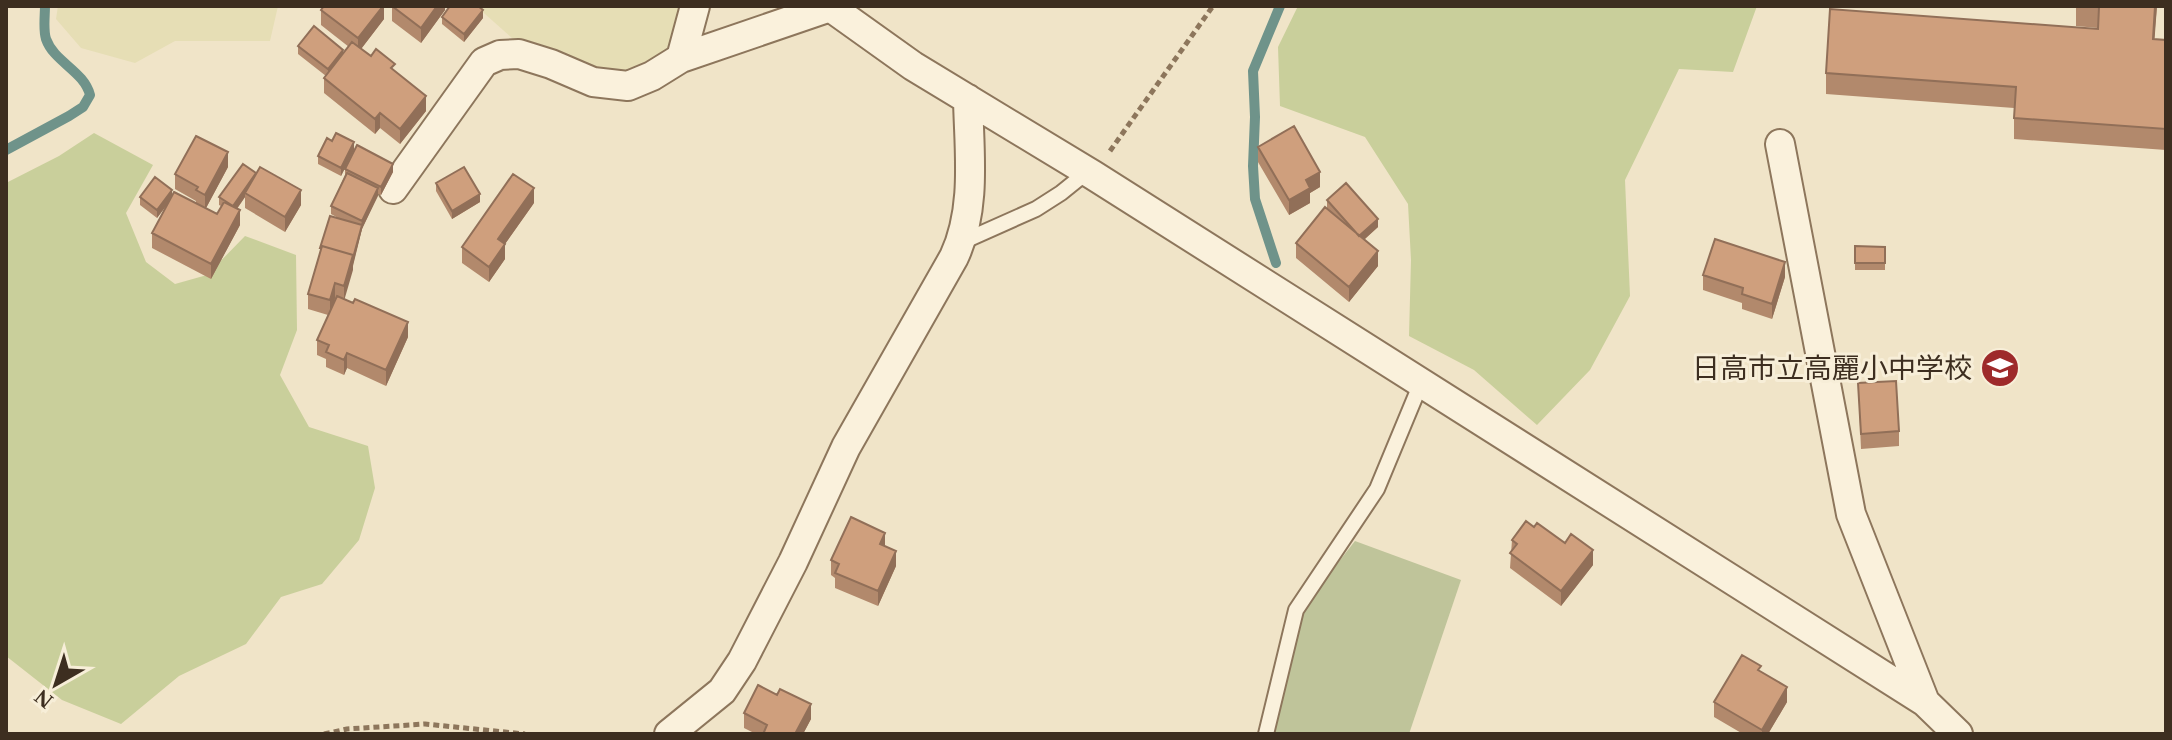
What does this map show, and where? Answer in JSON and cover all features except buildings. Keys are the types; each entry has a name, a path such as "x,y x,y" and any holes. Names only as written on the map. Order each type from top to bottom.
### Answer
{"street":[{"path":"681,58 695,6"},
{"path":"393,189 484,62 500,55 519,54 593,82 628,86 681,58 830,6 913,66 1090,173 1925,702 1958,734"},
{"path":"669,734 722,691 742,661 793,562 846,447 962,242 970,192 968,99"},
{"path":"1780,144 1851,514 1925,702"}],"lane":[{"path":"962,242 1036,209 1090,173"},
{"path":"1266,734 1296,610 1377,489 1421,383"}],"path":[{"path":"1090,173 1213,6"},
{"path":"324,734 347,729 425,724 525,734"}],"shaded area":[{"path":"58,6 278,6 270,41 175,41 135,63 81,48 56,19"},
{"path":"476,6 684,6 679,35 664,58 619,76 521,46"}],"green space":[{"path":"1298,6 1757,6 1733,72 1679,69 1625,180 1630,296 1590,370 1537,425 1474,370 1409,336 1411,260 1408,204 1365,137 1280,106 1278,47"},
{"path":"94,133 153,165 126,213 146,262 175,284 207,275 245,236 296,255 297,330 280,375 309,427 368,446 375,488 359,540 322,584 281,597 246,644 179,676 121,724 62,700 6,656 6,183 59,156"},
{"path":"1355,541 1461,580 1409,734 1272,734 1301,610"}],"waterway":[{"path":"6,150 83,107 90,95 82,79 50,47 45,31 45,6"},
{"path":"1276,263 1255,199 1253,71 1280,6"}],"place":[{"name":"日高市立高麗小中学校","path":"2000,368"}]}
